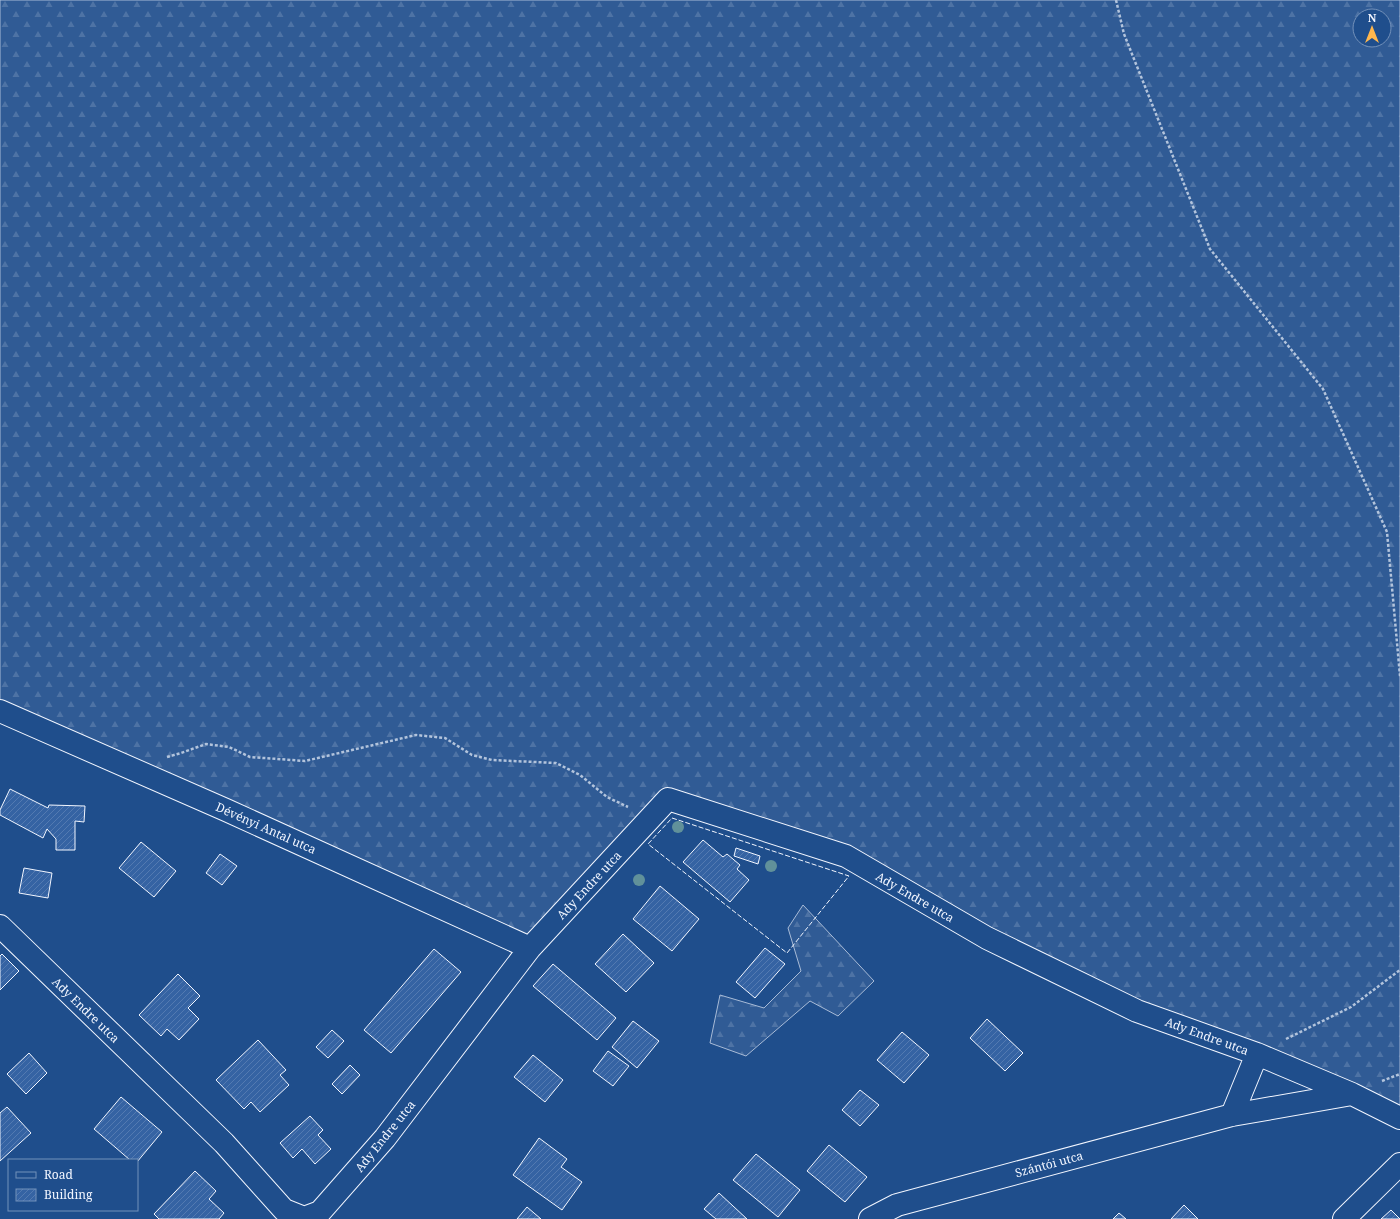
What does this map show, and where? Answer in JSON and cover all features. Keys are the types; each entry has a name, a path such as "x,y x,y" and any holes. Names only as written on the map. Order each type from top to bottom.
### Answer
{"street":[{"name":"Dévényi Antal utca","path":"0,711 226,810 530,948"},
{"name":"Ady Endre utca","path":"0,926 224,1143 284,1210 304,1218 320,1212 385,1138 530,948 668,799 846,856 987,938 1130,1007 1257,1054 1352,1094 1400,1118"},
{"path":"1232,1115 1257,1054"},
{"name":"Szántói utca","path":"870,1219 897,1205 1232,1115 1352,1094"},
{"path":"1344,1219 1400,1164"}],"path":[{"path":"1116,0 1124,34 1210,249 1323,389 1387,532 1400,676"},
{"path":"166,757 206,744 229,747 250,757 305,761 416,735 445,738 472,754 492,760 556,763 580,776 607,797 633,809 656,812"},
{"path":"1257,1054 1351,1007 1400,970"}],"green space":[{"path":"0,0 1400,0 1400,1118 1137,1011 846,856 669,799 530,948 0,711"},
{"path":"803,905 874,981 838,1016 810,1001 746,1056 710,1043 720,995 764,1008 801,971 788,928"}],"building":[{"path":"10,789 48,808 49,805 85,806 84,822 75,821 75,850 56,850 56,839 47,829 43,838 0,815 0,810"},
{"path":"703,840 723,857 727,854 740,865 737,869 749,880 730,902 683,862"},
{"path":"141,842 176,871 154,897 119,868"},
{"path":"736,848 760,856 758,864 734,856"},
{"path":"220,854 237,866 222,885 206,873"},
{"path":"24,868 52,873 48,898 19,893"},
{"path":"660,886 699,919 672,951 633,919"},
{"path":"623,934 654,963 626,992 595,964"},
{"path":"765,948 785,964 755,998 736,982"},
{"path":"434,949 461,972 391,1053 364,1030"},
{"path":"2,954 19,971 0,990 0,956"},
{"path":"553,964 616,1018 597,1040 533,986"},
{"path":"178,974 200,996 188,1008 199,1019 179,1040 167,1029 161,1036 139,1015"},
{"path":"987,1019 1023,1053 1005,1071 970,1038"},
{"path":"633,1021 659,1041 637,1068 612,1047"},
{"path":"332,1030 344,1041 328,1058 316,1047"},
{"path":"902,1032 929,1055 904,1083 877,1060"},
{"path":"258,1040 286,1070 280,1075 289,1085 260,1112 251,1102 244,1109 216,1080"},
{"path":"608,1051 629,1066 613,1086 593,1071"},
{"path":"29,1053 47,1073 26,1094 7,1074"},
{"path":"533,1055 563,1080 545,1102 514,1077"},
{"path":"350,1065 360,1075 342,1094 332,1084"},
{"path":"860,1090 879,1105 860,1126 842,1110"},
{"path":"121,1097 162,1132 138,1161 138,1159 129,1159 94,1129"},
{"path":"7,1107 31,1133 0,1161 0,1113"},
{"path":"310,1116 323,1130 318,1135 331,1149 315,1164 302,1149 293,1158 280,1143"},
{"path":"539,1138 567,1159 561,1167 582,1182 562,1210 513,1175"},
{"path":"829,1145 867,1177 845,1202 807,1171"},
{"path":"756,1154 800,1190 778,1217 733,1180"},
{"path":"195,1171 216,1191 209,1199 224,1213 219,1219 159,1219 154,1214"},
{"path":"719,1193 747,1219 716,1219 704,1209"},
{"path":"1184,1205 1198,1219 1171,1219"},
{"path":"527,1207 541,1219 517,1219"},
{"path":"1391,1210 1400,1219 1381,1219"},
{"path":"1119,1213 1126,1219 1113,1219"}],"fence":[{"path":"672,818 849,876 787,953 648,844 672,818"}]}
